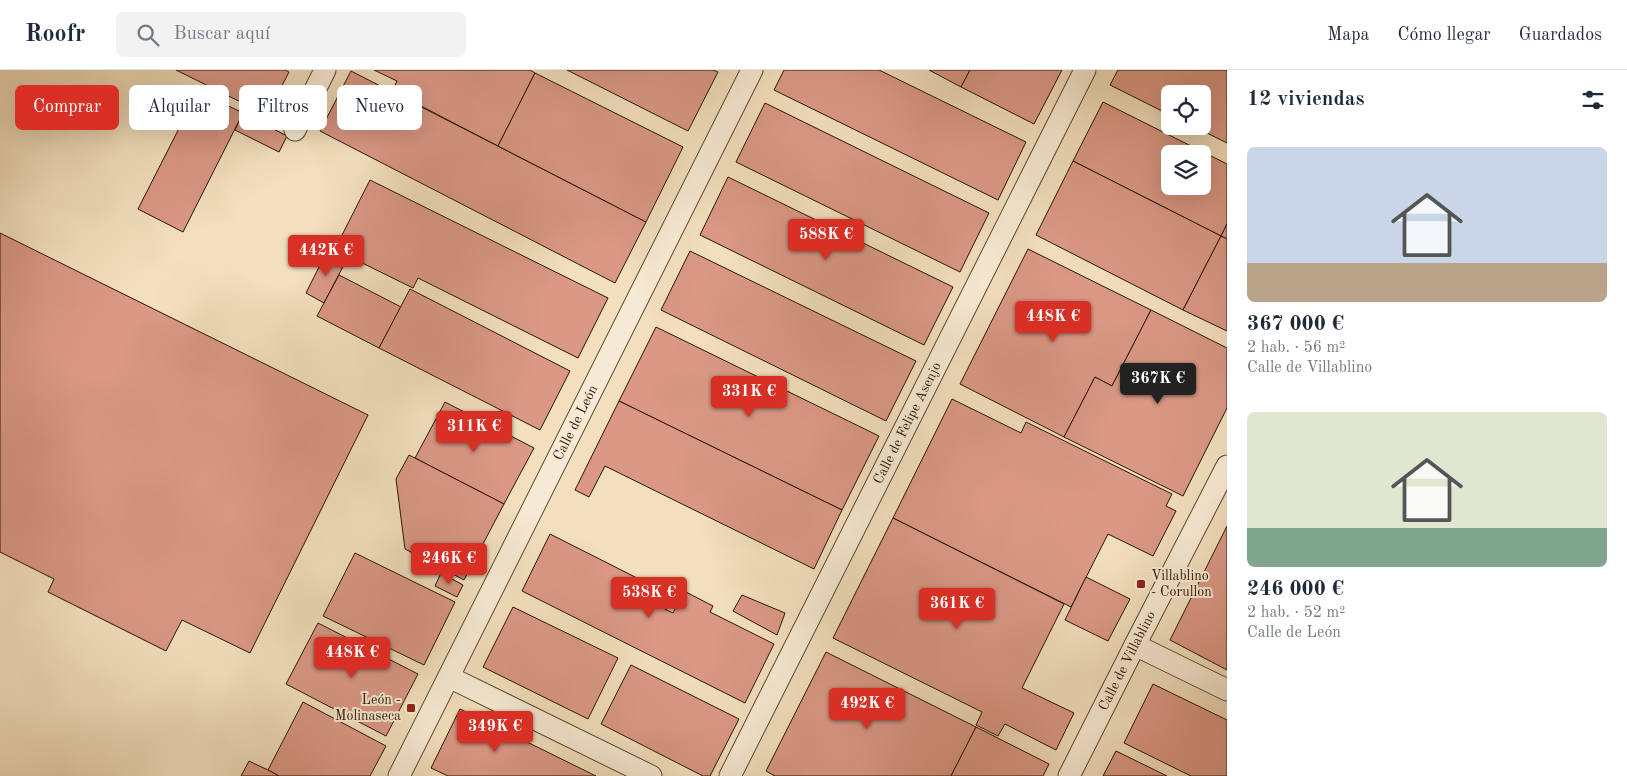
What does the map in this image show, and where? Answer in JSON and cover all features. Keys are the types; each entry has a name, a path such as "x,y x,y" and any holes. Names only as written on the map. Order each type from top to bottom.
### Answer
{"street":[{"path":"316,85 324,70"},
{"name":"Calle de León","path":"399,776 752,70"},
{"name":"Calle de Felipe Asenjo","path":"730,776 1085,70"},
{"name":"Calle de Villablino","path":"1069,776 1134,645 1227,466"},
{"path":"1134,645 1227,690"},
{"path":"449,677 651,776"}],"building":[{"path":"176,70 285,70 289,72 282,85 239,85 239,101 229,96 229,85 206,85"},
{"path":"374,70 530,70 535,73 498,146 422,107 422,85 395,85 397,81"},
{"path":"567,70 713,70 718,72 688,131"},
{"path":"784,70 879,70 1026,142 998,200 774,90"},
{"path":"929,70 970,70 961,87"},
{"path":"970,70 1062,70 1034,124 961,87"},
{"path":"1118,70 1227,70 1227,143 1211,135 1211,85 1161,85 1161,110 1110,85"},
{"path":"351,71 378,85 344,85"},
{"path":"535,73 683,147 646,222 498,146"},
{"path":"337,98 337,130 422,130 422,107 646,222 615,283 320,131 327,130 327,117"},
{"path":"1103,102 1161,131 1161,135 1169,135 1189,145 1161,145 1161,195 1211,195 1211,156 1227,164 1227,224 1221,236 1073,161"},
{"path":"765,103 989,213 960,272 736,162"},
{"path":"229,106 239,111 239,121 183,232 138,209 178,130 229,130"},
{"path":"239,122 239,130 276,130 287,136 279,152 235,130"},
{"path":"1073,161 1221,236 1183,310 1036,235"},
{"path":"728,177 953,287 924,345 700,235"},
{"path":"370,180 608,298 578,358 418,278 413,288 346,255 351,245 340,239"},
{"path":"1227,224 1227,239 1221,236"},
{"path":"0,233 368,415 250,653 182,620 166,651 48,592 54,579 0,552"},
{"path":"1221,236 1227,239 1227,331 1183,310"},
{"path":"1028,249 1151,310 1112,386 1095,377 1064,437 960,384"},
{"path":"327,251 346,261 324,303 306,293"},
{"path":"690,251 916,361 886,421 661,310"},
{"path":"339,275 401,307 379,348 317,316"},
{"path":"410,289 570,371 540,430 379,348"},
{"path":"1151,310 1227,348 1227,408 1183,496 1064,437 1095,377 1112,386"},
{"path":"656,327 879,436 842,510 619,401"},
{"path":"952,399 1021,433 1026,422 1172,494 1166,506 1176,511 1153,556 1108,534 1071,607 893,518"},
{"path":"619,401 842,510 814,569 605,466 589,497 575,490"},
{"path":"445,402 534,448 504,504 415,458"},
{"path":"409,455 504,504 464,580 405,549 396,479"},
{"path":"893,518 1064,604 1022,688 1074,713 1056,750 1005,724 998,736 976,725 982,712 833,638"},
{"path":"1227,526 1227,670 1170,640"},
{"path":"550,534 637,578 630,592 673,613 684,591 713,606 710,612 774,644 745,703 522,591"},
{"path":"355,553 455,602 424,665 323,616"},
{"path":"441,573 463,585 457,597 435,586"},
{"path":"1086,577 1130,599 1108,641 1065,620"},
{"path":"742,595 785,613 777,635 733,611"},
{"path":"513,607 618,658 588,719 483,667"},
{"path":"318,623 418,674 386,736 286,684"},
{"path":"826,652 976,727 951,776 775,776 766,771"},
{"path":"631,665 739,719 710,776 703,776 601,724"},
{"path":"1153,684 1227,720 1227,776 1191,776 1124,743"},
{"path":"303,702 386,746 370,776 279,776 268,770"},
{"path":"460,709 596,776 448,776 431,768"},
{"path":"976,727 1049,764 1043,776 951,776"},
{"path":"1116,751 1167,776 1103,776"},
{"path":"249,761 268,770 279,776 241,776"}],"place":[{"name":"Villablino - Corullon","path":"1141,584"},
{"name":"León - Molinaseca","path":"411,708"}]}
